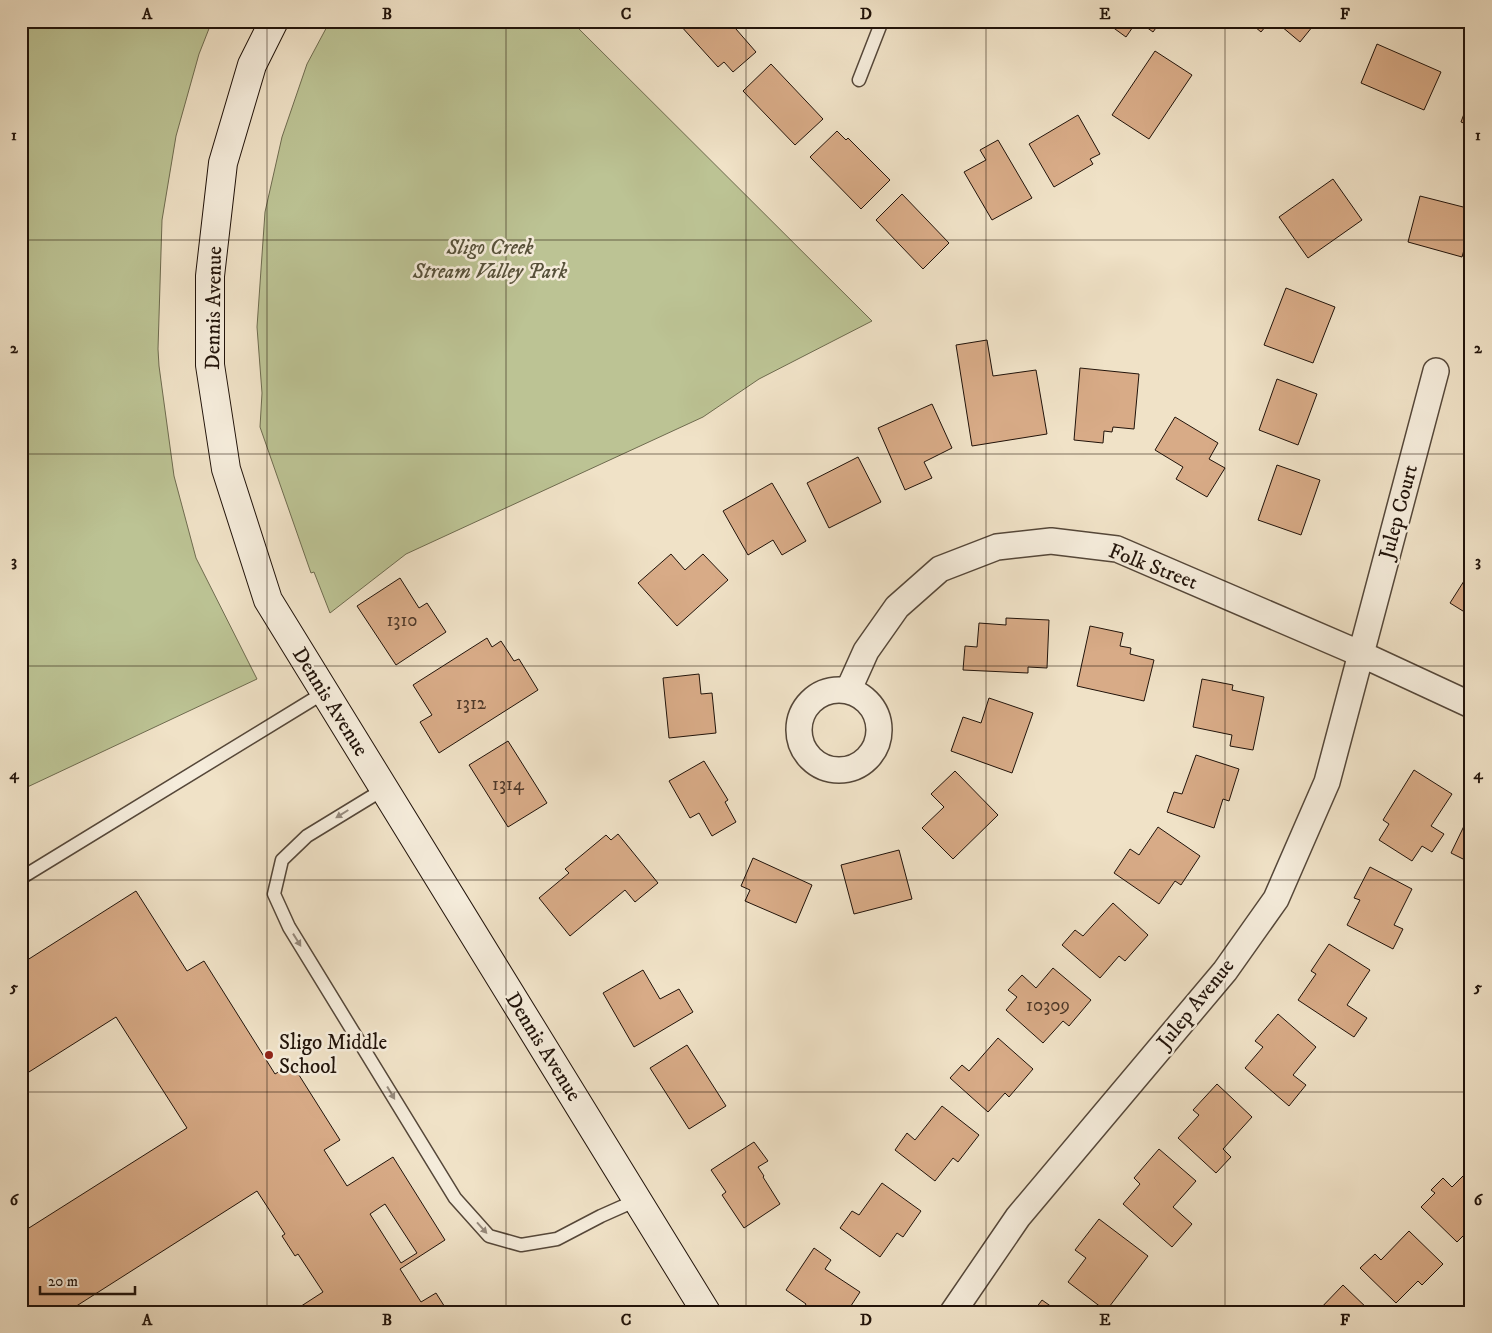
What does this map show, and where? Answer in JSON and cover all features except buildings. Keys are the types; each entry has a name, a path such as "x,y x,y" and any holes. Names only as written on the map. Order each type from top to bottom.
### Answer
{"street":[{"name":"Dennis Avenue","path":"274,21 252,65 224,163 210,276 210,365 226,469 268,600 706,1312"},
{"name":"Julep Court","path":"1361,654 1436,371"},
{"name":"Folk Street","path":"848,691 866,651 897,607 940,569 997,547 1051,541 1117,549 1361,654 1471,705"},
{"name":"Julep Avenue","path":"953,1312 1018,1216 1225,971 1276,899 1327,782 1361,654"}],"lane":[{"path":"858,80 882,21"},
{"path":"21,878 324,692"},
{"path":"384,789 307,836 288,854 282,860 274,894 289,927 455,1198 489,1236 521,1246 557,1239 637,1200"}],"green space":[{"path":"21,21 212,21 199,54 176,136 162,220 159,366 174,476 196,558 257,679 21,790"},
{"name":"Sligo Creek Stream Valley Park","path":"330,21 571,21 872,321 759,379 703,417 406,554 330,613 314,572 311,573 260,427 262,393 257,327 265,212 282,137 307,64"}],"place":[{"name":"Sligo Middle School","path":"269,1055"}]}
